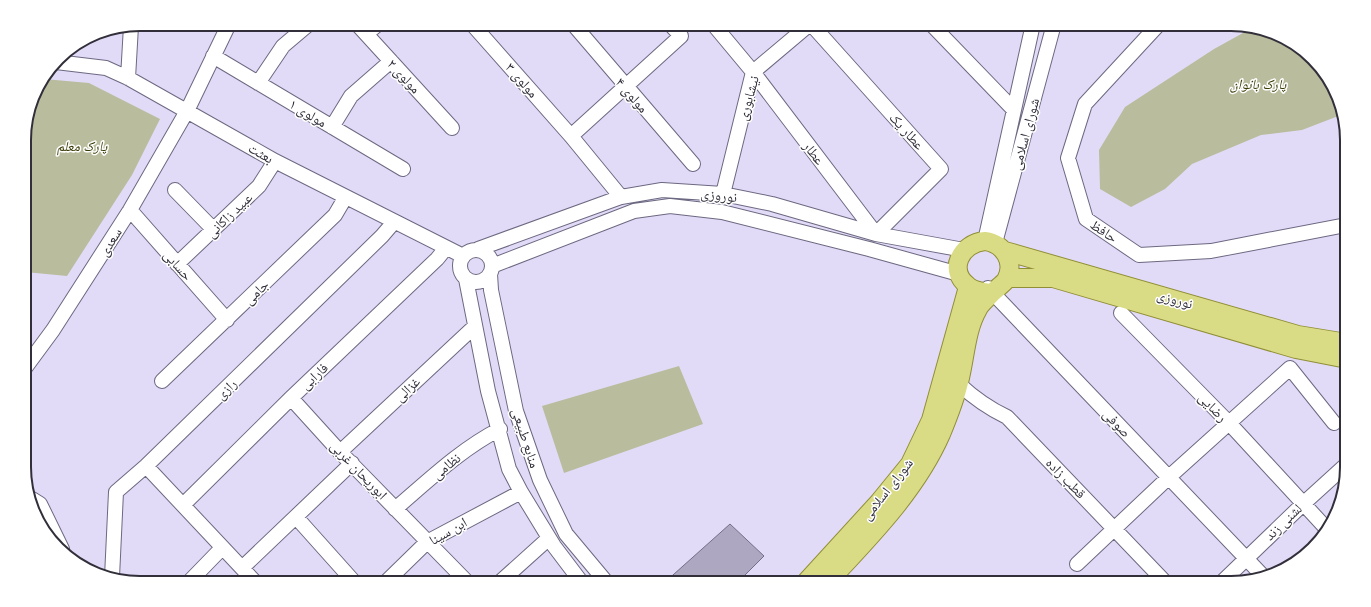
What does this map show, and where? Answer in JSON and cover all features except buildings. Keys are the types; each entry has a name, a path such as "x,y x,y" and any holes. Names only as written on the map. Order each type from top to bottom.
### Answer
{"main road":[{"path":"977,242 995,245 1009,265 1006,278 990,291 975,290 964,281 960,258 964,250 977,242"},
{"name":"نوروزی","path":"995,245 1298,335 1340,343"},
{"name":"نوروزی","path":"1006,278 1053,278 1296,349 1340,358"},
{"name":"شورای اسلامی","path":"811,576 879,502 910,464 932,420 964,281"},
{"name":"شورای اسلامی","path":"834,576 861,547 906,493 925,463 940,435 959,384 971,328 978,308 990,291"}],"street":[{"name":"سعدی","path":"31,360 53,330 130,210 187,111 213,56 222,31"},
{"path":"258,83 283,46 301,31"},
{"name":"مولوی ۲","path":"363,31 452,128"},
{"name":"مولوی ۳","path":"478,31 571,136 621,197"},
{"name":"مولوی ۴","path":"579,31 625,87 693,164"},
{"path":"571,136 681,36 676,31"},
{"name":"عطار","path":"719,31 753,72 876,234"},
{"name":"نیشابوری","path":"723,194 753,72 802,31"},
{"name":"عطار یک","path":"816,31 941,169 876,234"},
{"path":"938,31 1013,109"},
{"name":"شورای اسلامی","path":"995,245 1013,109 1030,31"},
{"name":"شورای اسلامی","path":"995,245 1052,31"},
{"name":"حافظ","path":"1153,31 1085,104 1068,158 1086,219 1139,255 1211,251 1340,226"},
{"path":"128,78 131,32"},
{"name":"مولوی ۱","path":"213,56 403,169"},
{"path":"332,127 352,96 391,62"},
{"name":"بعثت","path":"63,63 106,68 128,78 275,161 345,198 463,256"},
{"name":"عبید زاکانی","path":"177,264 259,186 275,161"},
{"path":"175,190 214,230"},
{"name":"نوروزی","path":"478,250 621,197 662,190 723,194 772,204 876,234 964,250"},
{"name":"جامی","path":"162,381 335,215 345,198"},
{"name":"نوروزی","path":"492,270 634,211 670,206 722,212 868,249 964,281"},
{"name":"حسابی","path":"130,210 227,320"},
{"name":"رازی","path":"112,572 116,492 146,466 382,236 394,222"},
{"name":"فارابی","path":"183,505 291,398 437,259 446,248"},
{"path":"472,250 478,250 485,252 491,258 492,270 486,279 480,282 473,282 466,279 460,268 463,256 472,250"},
{"name":"منابع طبیعی","path":"492,270 491,290 516,411 540,480 566,534 601,576"},
{"name":"منابع طبیعی","path":"466,279 474,327 488,391 500,429 510,469 521,492 549,538 577,576"},
{"name":"صوفی","path":"990,291 1259,572"},
{"name":"رضایی","path":"1121,313 1229,423 1302,504 1323,524"},
{"name":"غزالی","path":"340,452 474,327"},
{"path":"1078,564 1169,477 1290,368 1334,424"},
{"name":"قطب زاده","path":"959,384 989,409 1007,417 1159,576"},
{"name":"ابوریحان غربی","path":"291,398 340,452 461,576"},
{"name":"نظامی","path":"395,509 452,460 500,429"},
{"path":"242,568 352,463"},
{"path":"146,466 249,576"},
{"name":"لشنی زند","path":"1228,576 1302,504 1340,470"},
{"name":"ابن سینا","path":"392,576 427,542 521,492"},
{"path":"37,502 40,504 54,534"},
{"path":"296,517 349,576"},
{"path":"507,576 549,538"},
{"path":"198,576 222,548"}],"green space":[{"name":"پارک بانوان","path":"1245,32 1273,39 1286,46 1308,63 1317,74 1332,98 1337,117 1302,130 1261,135 1192,164 1165,189 1131,207 1100,189 1099,150 1125,107 1214,49"},
{"name":"پارک معلم","path":"49,79 89,83 160,119 132,175 67,276 31,273 31,133 37,105"},
{"path":"679,366 703,424 564,473 542,406"}]}
